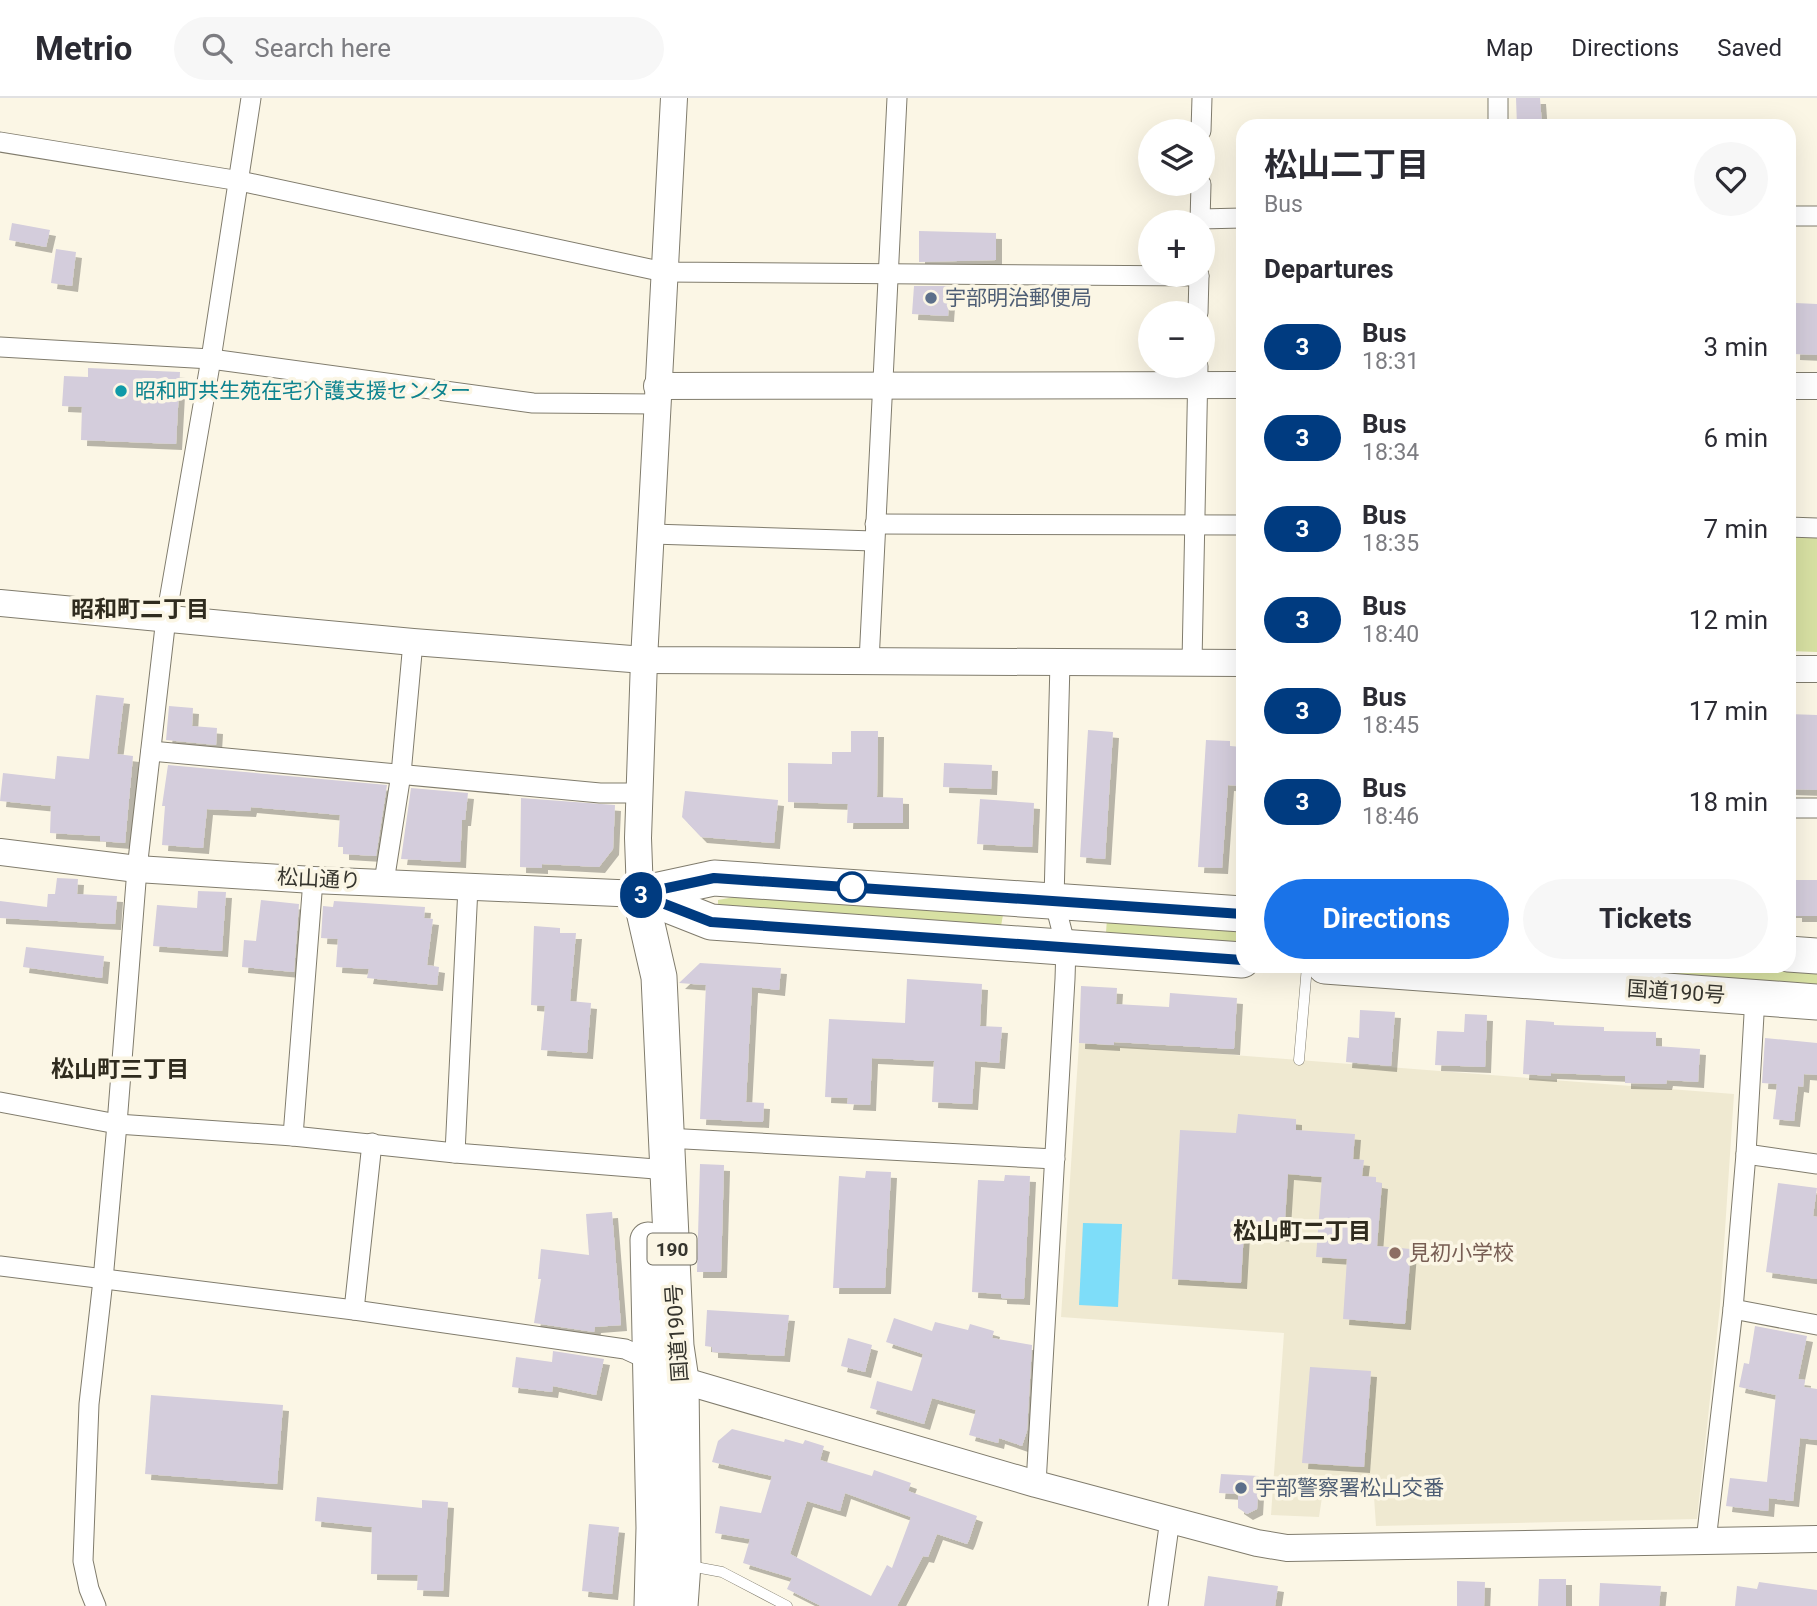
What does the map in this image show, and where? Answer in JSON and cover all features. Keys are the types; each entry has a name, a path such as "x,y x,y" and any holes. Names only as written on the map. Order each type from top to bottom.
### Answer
{"highway":[{"path":"639,894 714,878 1236,914"},
{"path":"639,894 711,922 1236,960"},
{"name":"国道190号","path":"639,894 659,977 660,1159 651,1361 654,1528 652,1606"},
{"path":"1796,955 1817,956"},
{"name":"国道190号","path":"1526,973 1755,998 1817,1002"},
{"name":"国道190号","path":"660,1159 681,1380 680,1606"}],"street":[{"path":"96,1606 83,1561 89,1404 117,1124 136,869 166,618 211,359 251,98"},
{"path":"639,894 639,793 644,660 674,98"},
{"path":"869,662 897,98"},
{"path":"1201,119 1202,98"},
{"path":"1498,98 1498,119"},
{"path":"0,142 240,181 664,272 1138,275"},
{"path":"1796,216 1817,216"},
{"path":"1215,220 1236,218"},
{"path":"0,347 211,359 533,403 884,385 1138,377"},
{"path":"1192,662 1198,378"},
{"path":"1211,378 1236,384"},
{"path":"1796,386 1817,386"},
{"path":"652,534 875,533 1236,525"},
{"path":"1796,527 1817,528"},
{"path":"0,603 413,642 644,660 1236,663"},
{"path":"384,882 401,774 413,642"},
{"path":"1036,1484 1066,947 1054,900 1060,662"},
{"path":"1796,669 1817,669"},
{"path":"152,751 600,793 639,793"},
{"path":"1796,808 1817,808"},
{"name":"松山通り","path":"0,852 136,869 313,880 639,894"},
{"path":"293,1136 313,880"},
{"path":"455,1153 468,887"},
{"path":"1706,1542 1733,1308 1755,998"},
{"path":"0,1102 117,1124 293,1136 455,1153 660,1159 1055,1159"},
{"path":"355,1310 372,1143"},
{"path":"1746,1154 1817,1164"},
{"path":"0,1266 355,1310 625,1349 681,1380 1036,1484 1257,1543 1287,1548 1817,1539"},
{"path":"1733,1308 1817,1325"},
{"path":"1158,1606 1170,1519"}],"lane":[{"path":"1299,1060 1306,973"},
{"path":"682,1564 722,1572 787,1606"}],"shaded area":[{"name":"見初小学校","path":"1079,1043 1734,1094 1720,1306 1697,1519 1376,1526 1373,1482 1324,1484 1319,1517 1271,1515 1284,1333 1061,1317"}],"green space":[{"path":"1796,537 1817,537 1817,652 1796,651"},
{"path":"740,896 1003,915 1001,926 718,906 718,900"},
{"path":"1107,918 1236,928 1236,943 1106,933"},
{"path":"1817,971 1817,986 1652,973"}],"water":[{"path":"1083,1223 1122,1224 1118,1307 1079,1305"}],"building":[{"path":"1516,98 1540,98 1542,119 1517,119"},
{"path":"12,223 50,230 46,247 9,240"},
{"path":"919,231 996,233 996,260 919,262"},
{"path":"56,249 76,252 72,286 51,283"},
{"path":"914,286 950,286 948,316 912,314"},
{"path":"1796,303 1817,304 1817,355 1796,354"},
{"name":"昭和町共生苑在宅介護支援センター","path":"88,368 180,372 176,444 81,440 82,407 62,406 64,376 88,377"},
{"path":"96,695 124,698 117,754 133,756 125,843 100,841 100,836 50,833 51,806 0,801 3,773 55,779 57,756 89,759"},
{"path":"169,706 193,708 192,726 217,728 216,745 166,740"},
{"path":"1796,714 1817,715 1817,790 1796,789"},
{"path":"1088,730 1113,732 1105,859 1080,857"},
{"path":"851,731 878,731 877,797 903,798 903,823 847,823 848,804 788,802 788,763 832,764 832,752 851,752"},
{"path":"1206,740 1230,741 1230,746 1236,746 1236,786 1228,785 1222,868 1198,867"},
{"path":"944,763 992,765 991,789 943,787"},
{"path":"168,765 387,785 376,856 343,854 343,847 338,847 340,815 251,807 250,811 207,809 203,848 162,845 165,806 162,806"},
{"path":"411,788 468,793 465,820 462,820 460,862 401,859"},
{"path":"685,791 778,800 774,843 701,837 682,817"},
{"path":"521,798 615,805 613,849 599,867 542,864 542,868 520,867"},
{"path":"980,799 1034,803 1032,847 977,844"},
{"path":"57,878 78,879 77,894 117,896 115,924 0,918 0,901 47,907 48,894 55,894"},
{"path":"1796,880 1817,880 1817,916 1796,916"},
{"path":"198,891 226,892 222,951 153,946 157,905 197,908"},
{"path":"261,900 299,904 294,972 242,967 244,940 256,941"},
{"path":"334,901 425,907 424,918 433,919 427,965 439,967 437,985 367,978 369,969 336,967 338,939 321,938 323,906 333,907"},
{"path":"534,926 560,928 560,933 576,933 570,1001 591,1003 587,1053 541,1050 545,1006 531,1005"},
{"path":"26,947 104,956 102,978 23,967"},
{"path":"700,963 781,968 779,990 752,987 746,1102 764,1103 763,1122 700,1119 706,985 679,983"},
{"path":"907,979 982,984 980,1026 1002,1027 999,1063 975,1061 972,1104 932,1102 934,1061 872,1058 870,1105 847,1104 848,1098 825,1097 829,1019 905,1023"},
{"path":"1081,986 1117,988 1116,1004 1169,1007 1170,993 1237,998 1234,1049 1114,1042 1114,1045 1079,1043"},
{"path":"1360,1010 1395,1012 1391,1066 1346,1062 1348,1037 1359,1038"},
{"path":"1465,1014 1487,1015 1485,1067 1435,1065 1437,1031 1464,1032"},
{"path":"1526,1020 1554,1022 1554,1025 1604,1027 1604,1031 1656,1032 1656,1046 1700,1049 1698,1082 1667,1080 1666,1084 1625,1083 1625,1076 1523,1074"},
{"path":"1765,1038 1817,1043 1817,1075 1804,1074 1803,1087 1798,1086 1794,1121 1773,1119 1777,1084 1762,1083"},
{"path":"1238,1114 1296,1119 1296,1130 1355,1134 1353,1159 1364,1160 1362,1176 1376,1177 1376,1182 1382,1183 1377,1246 1411,1249 1405,1324 1343,1319 1347,1259 1316,1257 1322,1177 1288,1174 1284,1236 1244,1231 1241,1283 1172,1279 1180,1130 1236,1133"},
{"path":"700,1164 724,1165 721,1272 697,1272"},
{"path":"866,1171 891,1172 885,1288 833,1288 839,1176 865,1178"},
{"path":"1005,1175 1030,1176 1024,1299 972,1292 978,1180 1004,1181"},
{"path":"1778,1183 1817,1188 1813,1216 1817,1217 1817,1279 1766,1272"},
{"path":"612,1212 621,1325 595,1327 594,1332 534,1323 541,1279 538,1279 541,1249 589,1255 586,1214"},
{"path":"707,1310 789,1315 784,1356 712,1352 712,1347 705,1346"},
{"path":"894,1318 932,1331 935,1322 968,1330 970,1324 994,1331 992,1338 1032,1345 1027,1431 1022,1446 999,1438 998,1443 969,1435 976,1410 932,1398 924,1424 870,1408 877,1381 912,1391 923,1354 886,1342"},
{"path":"1755,1326 1807,1336 1798,1379 1805,1380 1804,1387 1817,1389 1817,1440 1800,1438 1793,1501 1769,1498 1768,1511 1726,1506 1730,1478 1767,1482 1776,1395 1739,1387 1744,1363 1749,1364"},
{"path":"848,1338 872,1345 865,1372 841,1366"},
{"path":"553,1351 604,1359 596,1395 553,1386 552,1392 512,1387 516,1357 552,1362"},
{"path":"1310,1367 1371,1371 1364,1467 1302,1463"},
{"path":"151,1395 283,1405 277,1484 145,1474"},
{"path":"732,1429 784,1442 785,1439 803,1444 805,1440 824,1446 820,1460 872,1476 874,1470 911,1483 908,1491 977,1516 969,1540 967,1544 937,1534 928,1557 923,1556 897,1606 821,1606 787,1589 792,1578 743,1563 750,1539 715,1533 720,1506 761,1513 772,1476 712,1462 718,1441","holes":["845,1493 911,1517 892,1568 887,1565 871,1596 790,1554 807,1501 840,1511"]},
{"path":"1221,1474 1259,1476 1257,1509 1247,1514 1238,1508 1238,1494 1219,1493"},
{"path":"317,1497 422,1508 422,1500 448,1502 443,1591 417,1590 418,1575 371,1574 372,1527 315,1521"},
{"path":"589,1524 619,1527 612,1594 582,1591"},
{"path":"1208,1576 1278,1586 1275,1606 1204,1606"},
{"path":"1539,1579 1566,1579 1566,1606 1538,1606"},
{"path":"1457,1581 1485,1582 1484,1606 1457,1606"},
{"path":"1759,1582 1817,1590 1817,1606 1735,1606 1737,1586 1757,1589"},
{"path":"1600,1583 1661,1586 1659,1606 1599,1606"}],"bus line":[{"name":"3","path":"1236,914 714,878 639,894 711,922 1236,960"}],"place":[{"name":"宇部明治郵便局","path":"931,298"},
{"name":"昭和町共生苑在宅介護支援センター","path":"121,391"},
{"name":"見初小学校","path":"1395,1253"},
{"name":"宇部警察署松山交番","path":"1241,1488"}],"district":[{"name":"昭和町二丁目","path":"140,609"},
{"name":"松山町三丁目","path":"120,1069"},
{"name":"松山町二丁目","path":"1302,1231"}]}
